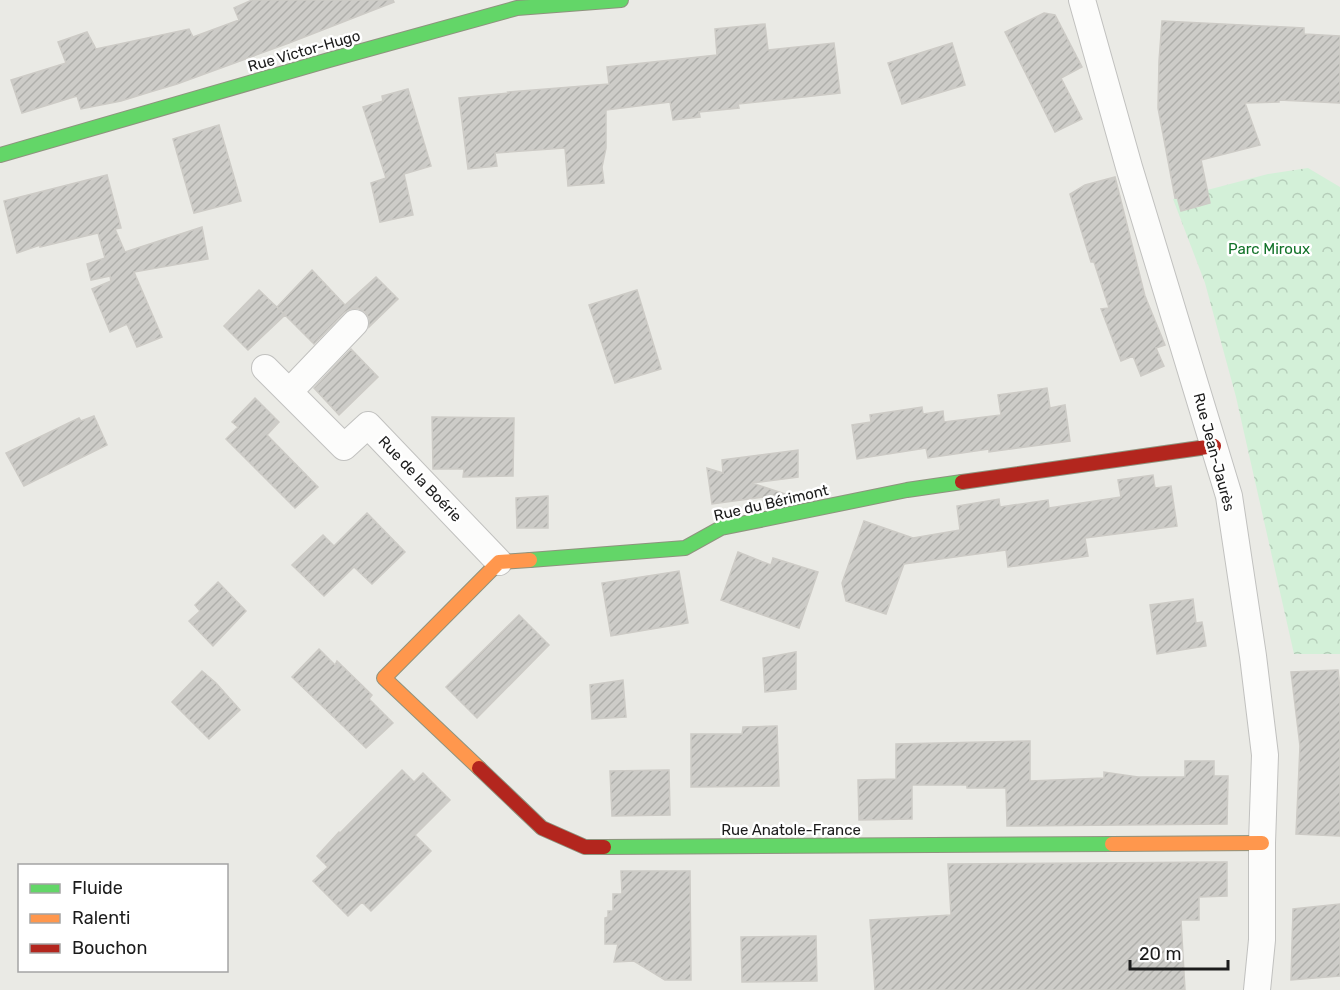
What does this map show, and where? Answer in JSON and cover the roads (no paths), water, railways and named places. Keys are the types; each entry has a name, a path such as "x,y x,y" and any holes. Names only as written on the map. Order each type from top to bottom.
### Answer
{"street":[{"name":"Rue Victor-Hugo","path":"0,155 517,8 621,0"},
{"name":"Rue Jean-Jaurès","path":"1082,0 1229,496 1265,755 1262,940 1257,990"},
{"path":"289,392 355,323"},
{"name":"Rue de la Boérie","path":"265,368 344,447 368,425 499,562"},
{"name":"Rue du Bérimont","path":"499,562 685,548 721,528 907,490 1214,446"},
{"name":"Rue Anatole-France","path":"499,562 384,678 542,828 585,848 1262,843"}],"park label":[{"name":"Parc Miroux","path":"1269,249"}]}
